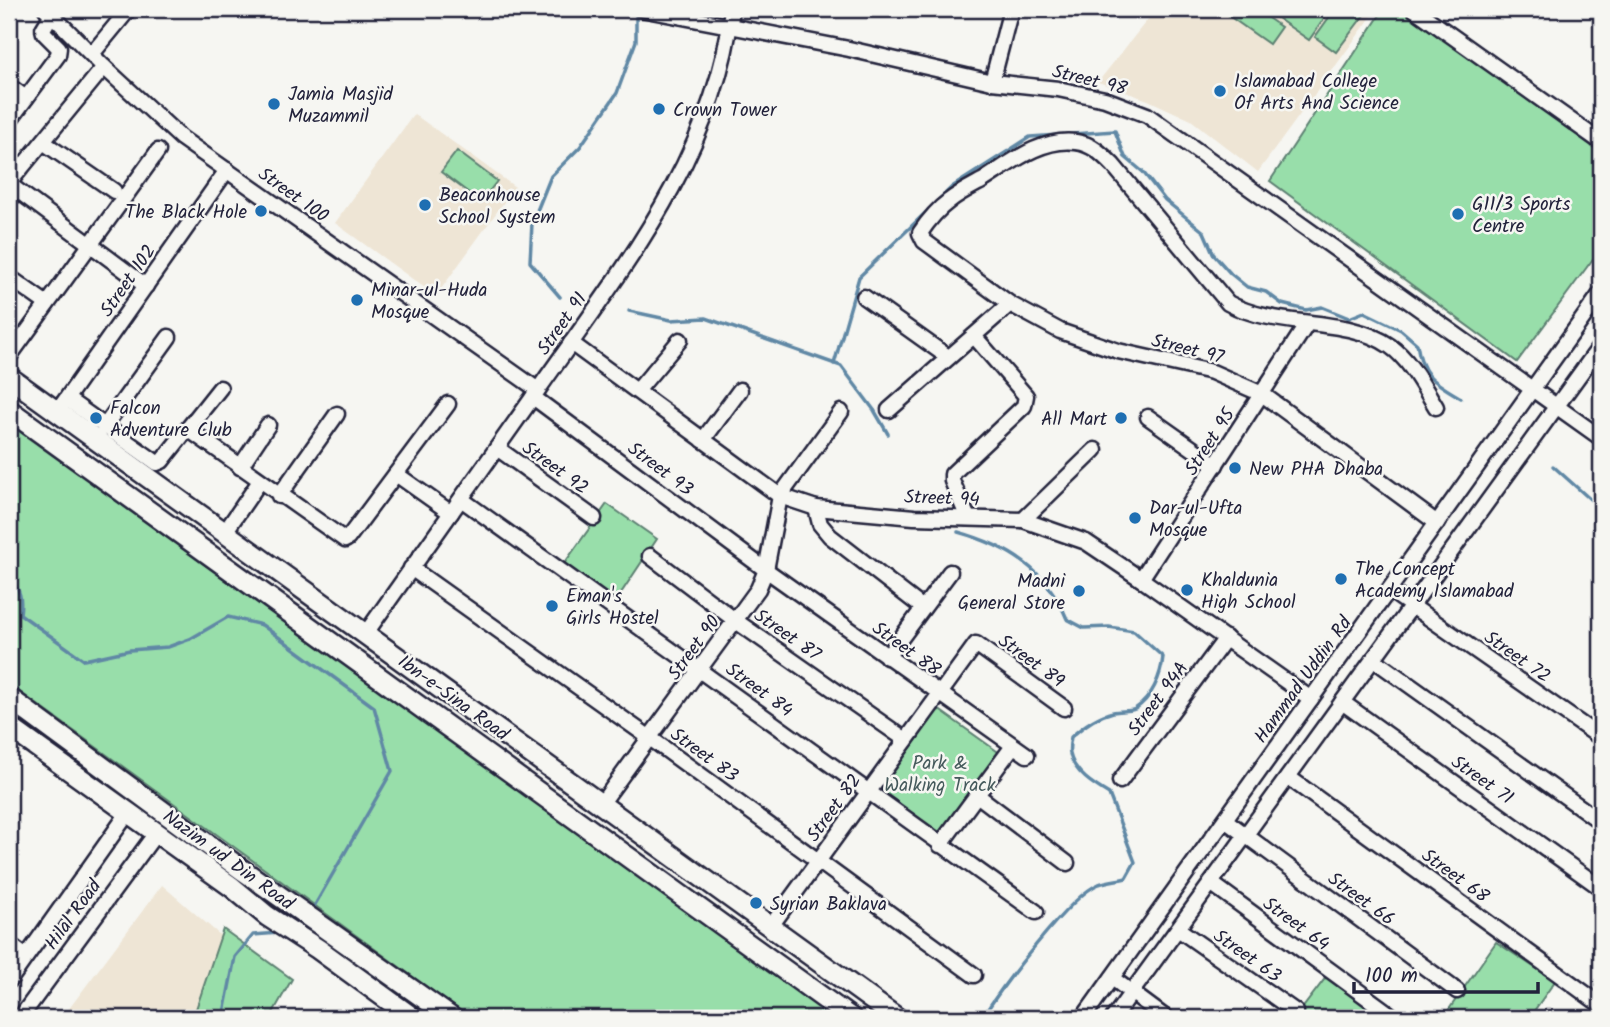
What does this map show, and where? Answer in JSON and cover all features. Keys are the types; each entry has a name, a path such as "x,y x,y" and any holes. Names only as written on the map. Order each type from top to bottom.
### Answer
{"main road":[{"name":"Ibn-e-Sina Road","path":"9,377 62,405 225,532 897,1018"},
{"name":"Ibn-e-Sina Road","path":"9,410 845,1014"},
{"path":"344,653 363,631"},
{"name":"Nazim ud Din Road","path":"9,698 241,869 452,1018"},
{"name":"Nazim ud Din Road","path":"9,727 232,887 267,916 318,949 413,1018"},
{"path":"232,887 241,869"},
{"path":"845,1014 857,989"}],"street":[{"path":"92,54 130,9"},
{"name":"Street 98","path":"642,9 849,49 992,82 1069,91 1105,99 1147,115 1601,438"},
{"name":"Street 91","path":"363,631 451,513 648,232 691,154 708,111 730,27 732,9"},
{"path":"992,82 1011,9"},
{"path":"1414,9 1601,142"},
{"path":"9,121 59,52 59,48 43,29 49,11"},
{"name":"Street 100","path":"49,11 104,67 181,138 535,393"},
{"path":"104,67 9,183 146,286"},
{"path":"9,86 26,98"},
{"name":"Street 97","path":"1307,324 1254,314 1228,303 1113,165 1098,150 1074,141 1047,145 1014,161 949,201 928,221 920,233 924,241 1010,304 1060,331 1118,351 1212,372 1262,394 1437,523"},
{"path":"43,142 114,191"},
{"path":"9,357 158,150"},
{"name":"Street 102","path":"62,405 227,170"},
{"path":"9,277 47,304"},
{"name":"Hammad Uddin Rd","path":"1083,1018 1601,293"},
{"path":"864,297 948,357"},
{"path":"889,410 1010,304"},
{"path":"1307,324 1337,327 1389,345 1405,359 1436,407"},
{"name":"Street 95","path":"1142,579 1307,324"},
{"path":"968,518 952,481 952,474 1024,406 1026,401 1026,396 974,336"},
{"path":"104,427 169,337"},
{"path":"637,391 680,340"},
{"name":"Street 94","path":"571,342 780,496 816,508 914,516 1023,520 1086,542 1311,699"},
{"path":"1113,1018 1601,345"},
{"path":"62,405 104,427 157,463 162,461 220,388"},
{"path":"703,440 740,390"},
{"name":"Street 93","path":"535,393 766,570"},
{"path":"188,429 279,496 345,540 448,404"},
{"path":"780,496 841,412"},
{"path":"279,496 337,414"},
{"path":"1148,417 1216,465"},
{"path":"240,467 268,425"},
{"name":"Street 92","path":"497,448 594,518"},
{"path":"1023,520 1095,450"},
{"path":"396,474 451,513"},
{"path":"225,532 260,481"},
{"name":"Street 90","path":"601,804 758,589 766,570 780,496"},
{"name":"Street 84","path":"460,499 1036,912"},
{"path":"816,508 820,524 830,536 923,608"},
{"name":"Street 87","path":"650,556 736,621 906,740"},
{"name":"Street 83","path":"411,568 819,860 974,975"},
{"name":"Street 88","path":"766,570 1027,755"},
{"path":"887,657 950,572"},
{"name":"Street 72","path":"1389,590 1601,738"},
{"name":"Street 94A","path":"1120,781 1226,638"},
{"name":"Street 82","path":"771,926 976,644"},
{"name":"Street 89","path":"976,644 1064,708"},
{"path":"1373,659 1601,822"},
{"name":"Street 71","path":"1342,702 1601,888"},
{"path":"940,845 1013,746"},
{"name":"Street 68","path":"1288,777 1601,1005"},
{"path":"977,795 1067,863"},
{"name":"Hilal Road","path":"9,981 128,813"},
{"name":"Street 66","path":"1225,820 1457,991"},
{"name":"Hilal Road","path":"20,1018 156,833"},
{"name":"Street 64","path":"1211,883 1395,1018"},
{"name":"Street 63","path":"1178,929 1296,1013"},
{"path":"9,944 25,956"},
{"path":"1112,978 1166,1018"}],"shaded area":[{"name":"Islamabad College Of Arts And Science","path":"1156,9 1377,9 1258,172 1191,120 1148,100 1098,82"},
{"name":"Beaconhouse School System","path":"414,114 515,187 436,296 335,223"},
{"path":"162,885 221,936 195,1018 62,1018"}],"green space":[{"path":"1234,9 1255,9 1281,27 1269,44 1229,16"},
{"path":"1264,9 1331,9 1309,40"},
{"path":"1335,9 1367,11 1336,52 1315,37"},
{"name":"G11/3 Sports Centre","path":"1384,9 1407,9 1601,153 1601,248 1517,362 1270,181"},
{"path":"457,151 497,181 481,202 441,172"},
{"path":"9,424 836,1018 470,1018 9,684"},
{"path":"607,504 657,539 613,605 561,568"},
{"name":"Park & Walking Track","path":"938,709 1001,754 942,837 879,793"},
{"path":"223,929 292,979 270,1018 193,1018"},
{"path":"1496,942 1555,981 1529,1018 1443,1018"},
{"path":"1327,976 1374,1011 1368,1018 1295,1018"}],"waterway":[{"path":"560,297 530,262 532,223 551,176 580,147 617,93 636,41 636,11"},
{"path":"834,364 859,277 952,187 1030,137 1115,131 1125,157 1143,172 1165,200 1204,232 1214,255 1247,287 1266,292 1282,304 1306,310 1322,307 1349,318 1364,312 1401,330 1417,344 1422,364 1431,377 1461,398"},
{"path":"629,311 671,320 706,318 841,366 874,410 888,434"},
{"path":"1553,466 1601,509"},
{"path":"958,532 993,545 1024,562 1049,587 1067,619 1084,628 1109,627 1134,631 1163,657 1155,686 1141,704 1133,710 1113,712 1085,725 1071,737 1070,743 1070,754 1076,767 1085,778 1109,794 1135,862 1126,878 1099,884 1071,906 1019,966 982,1018"},
{"path":"9,579 20,595 20,614 84,660 130,650 168,647 190,639 228,617 262,625 374,707 392,771 312,910"},
{"path":"223,1018 235,957 253,935 279,933"}],"place":[{"name":"Islamabad College Of Arts And Science","path":"1220,91"},
{"name":"Jamia Masjid Muzammil","path":"274,104"},
{"name":"Crown Tower","path":"659,109"},
{"name":"Beaconhouse School System","path":"425,205"},
{"name":"The Black Hole","path":"261,211"},
{"name":"G11/3 Sports Centre","path":"1458,214"},
{"name":"Minar-ul-Huda Mosque","path":"357,300"},
{"name":"Falcon Adventure Club","path":"96,418"},
{"name":"All Mart","path":"1121,418"},
{"name":"New PHA Dhaba","path":"1235,468"},
{"name":"Dar-ul-Ufta Mosque","path":"1135,518"},
{"name":"The Concept Academy Islamabad","path":"1341,579"},
{"name":"Khaldunia High School","path":"1187,590"},
{"name":"Madni General Store","path":"1079,591"},
{"name":"Eman's Girls Hostel","path":"552,606"},
{"name":"Syrian Baklava","path":"756,903"}]}
